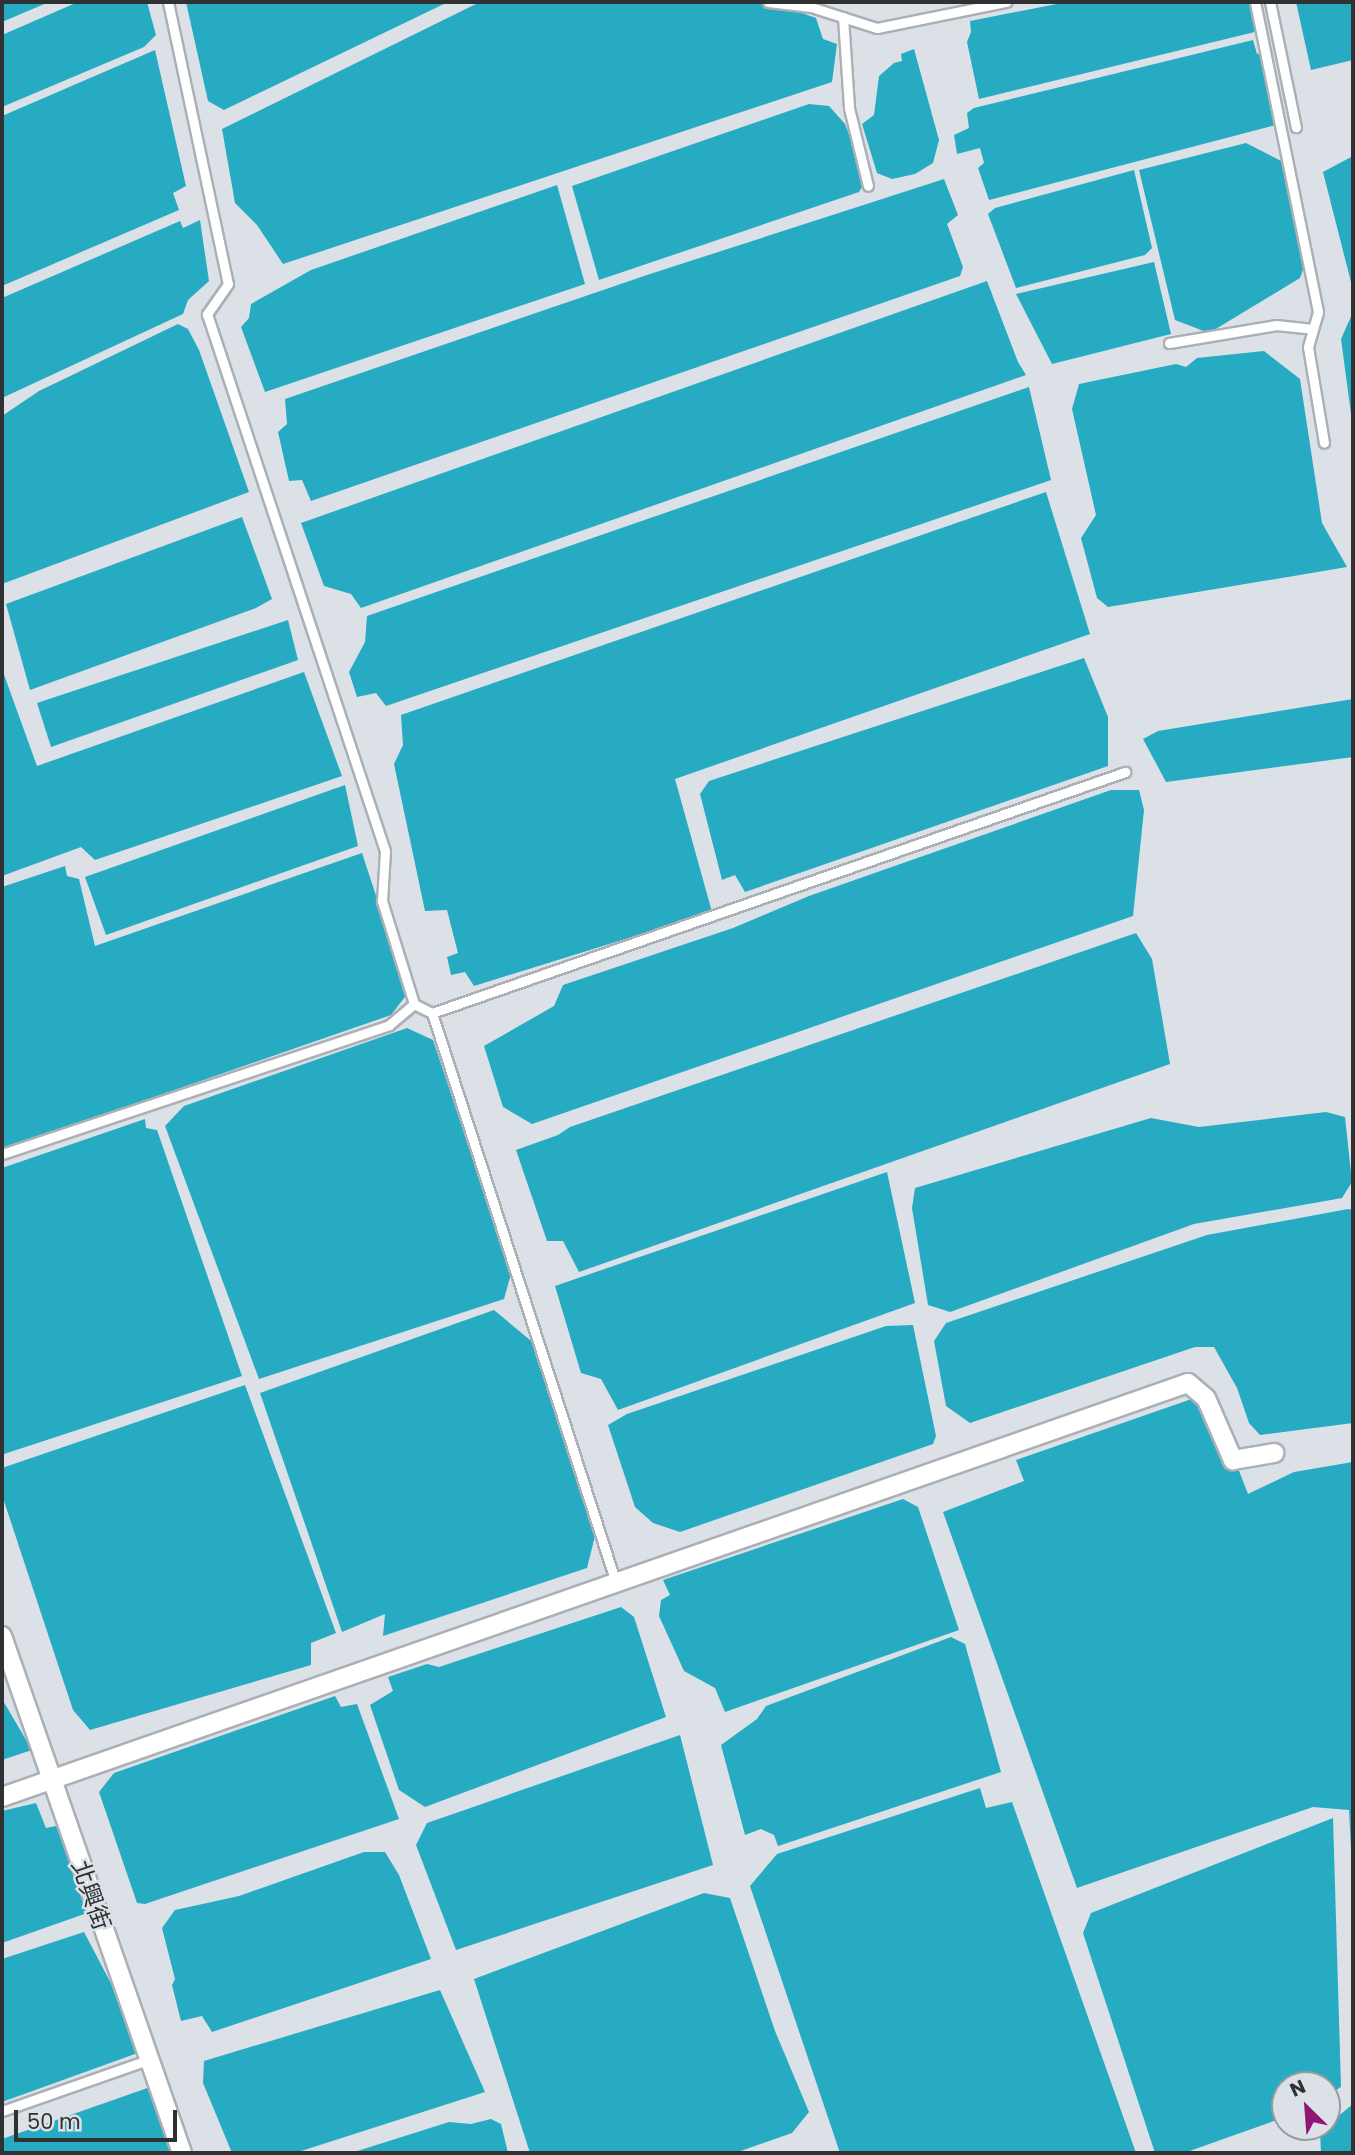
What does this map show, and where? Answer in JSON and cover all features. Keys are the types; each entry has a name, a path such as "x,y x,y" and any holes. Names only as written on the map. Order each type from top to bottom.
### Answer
{"street":[{"path":"2,1797 1188,1383 1206,1398 1233,1460 1274,1453"},
{"name":"北興街","path":"2,1636 182,2153"}],"lane":[{"path":"168,2 228,284 207,314 386,851 382,901 414,1004 432,1013 616,1583"},
{"path":"768,2 811,7 877,28 1006,2"},
{"path":"1255,2 1318,312 1308,347 1324,443"},
{"path":"1270,2 1296,127"},
{"path":"843,17 849,108 868,186"},
{"path":"1169,343 1276,325 1313,329"},
{"path":"432,1013 1125,772"},
{"path":"2,1154 389,1025 414,1004"},
{"path":"2,2111 148,2060"}],"water":[{"path":"2,2 49,2 2,22"},
{"path":"78,2 147,2 156,35 144,47 2,107 2,35"},
{"path":"186,2 448,2 224,110 208,101"},
{"path":"480,2 771,2 816,18 823,39 837,44 832,82 283,264 257,225 235,203 222,129"},
{"path":"1067,2 1256,2 1263,30 979,99 967,42 971,32 970,21"},
{"path":"1296,2 1353,2 1353,60 1311,70"},
{"path":"1253,40 1257,54 1268,51 1283,123 989,200 978,168 984,163 980,148 957,154 954,135 969,128 967,113 974,108"},
{"path":"914,49 939,140 933,163 915,174 892,179 877,173 862,124 874,115 879,76 894,63 902,61 901,54"},
{"path":"155,50 186,186 173,193 179,210 2,286 2,116"},
{"path":"809,104 829,106 845,124 866,180 859,192 599,280 572,186"},
{"path":"1246,143 1283,162 1309,253 1300,278 1209,333 1175,320 1139,170"},
{"path":"1353,156 1353,290 1323,172"},
{"path":"1134,170 1152,248 1145,255 1016,288 988,214 995,208"},
{"path":"944,179 958,215 947,224 963,267 960,276 311,501 302,480 289,481 278,432 287,424 285,399 647,275"},
{"path":"557,185 585,284 265,392 241,327 249,318 251,304 311,270"},
{"path":"200,220 209,281 188,300 183,314 2,398 2,298 180,221 183,228"},
{"path":"1154,262 1171,334 1052,364 1016,294"},
{"path":"987,281 1018,362 1026,375 361,608 351,594 324,586 301,523"},
{"path":"1353,312 1353,429 1341,339"},
{"path":"178,324 188,329 199,350 249,492 2,584 2,416 39,391"},
{"path":"1264,351 1300,379 1322,523 1347,567 1108,607 1097,598 1081,538 1096,515 1072,409 1079,384 1176,364 1186,367 1197,358"},
{"path":"1029,387 1051,480 386,706 376,693 357,697 349,672 365,642 367,616"},
{"path":"1046,492 1090,634 675,779 712,912 474,986 465,972 451,975 447,957 458,953 447,910 425,911 394,764 403,745 401,715"},
{"path":"242,517 272,599 256,608 30,690 6,604"},
{"path":"288,620 298,660 51,747 37,703"},
{"path":"1084,658 1108,717 1108,766 745,892 735,875 722,880 700,794 709,781"},
{"path":"2,669 37,766 304,672 342,776 95,860 81,847 2,876"},
{"path":"1353,699 1353,757 1166,782 1143,739 1158,731"},
{"path":"345,785 358,846 106,935 85,877"},
{"path":"1111,790 1139,790 1144,810 1133,916 532,1124 503,1107 484,1046 554,1006 563,985 733,928 809,896"},
{"path":"362,853 408,993 391,1015 2,1150 2,887 65,866 67,876 79,879 95,946"},
{"path":"1136,933 1152,959 1170,1064 579,1272 563,1241 547,1241 516,1150 558,1135 570,1127"},
{"path":"407,1028 433,1040 511,1274 504,1299 259,1379 165,1126 184,1106"},
{"path":"1326,1112 1345,1117 1352,1182 1342,1198 1194,1224 950,1312 928,1305 912,1208 915,1188 1151,1118 1199,1127"},
{"path":"145,1119 146,1128 157,1130 242,1376 4,1454 2,1168"},
{"path":"887,1172 915,1303 618,1410 601,1379 581,1373 555,1286"},
{"path":"1353,1210 1353,1423 1260,1435 1249,1423 1237,1388 1214,1347 1195,1347 970,1423 946,1406 934,1341 946,1323 1207,1235"},
{"path":"494,1310 536,1345 595,1536 587,1568 383,1636 385,1614 342,1632 260,1393"},
{"path":"913,1325 936,1436 933,1444 680,1532 653,1523 635,1507 608,1425 627,1414 886,1326"},
{"path":"245,1385 336,1633 311,1643 311,1665 90,1730 73,1710 2,1495 2,1468"},
{"path":"1209,1393 1248,1494 1294,1472 1353,1462 1353,1888 1349,1810 1313,1807 1077,1888 943,1512 1024,1481 1016,1460"},
{"path":"903,1499 918,1507 959,1630 725,1712 715,1688 684,1671 659,1616 661,1600 670,1595 663,1580"},
{"path":"621,1607 634,1617 666,1717 425,1807 399,1790 370,1705 393,1691 388,1677 427,1664 439,1667"},
{"path":"951,1637 965,1644 1001,1772 778,1846 774,1835 761,1829 745,1835 721,1745 757,1719 766,1706"},
{"path":"335,1696 341,1707 357,1704 399,1819 145,1904 137,1903 99,1792 114,1773"},
{"path":"2,1699 32,1750 2,1760"},
{"path":"680,1735 713,1865 456,1950 416,1845 427,1823"},
{"path":"980,1788 986,1808 1012,1802 1136,2153 840,2153 750,1886 777,1854"},
{"path":"36,1803 46,1828 66,1824 90,1912 2,1943 2,1811"},
{"path":"1333,1818 1341,2071 1271,2071 1271,2122 1184,2153 1155,2153 1083,1933 1091,1913"},
{"path":"364,1852 385,1852 399,1875 431,1959 212,2032 202,2016 181,2021 172,1985 175,1979 162,1928 175,1910 239,1896"},
{"path":"704,1893 730,1898 775,2031 809,2112 792,2133 735,2153 530,2153 474,1979"},
{"path":"84,1932 146,2050 2,2102 2,1959"},
{"path":"440,1990 485,2092 295,2153 232,2153 203,2083 204,2061"},
{"path":"156,2085 178,2153 2,2153 2,2139"},
{"path":"1353,2104 1353,2153 1321,2153 1320,2141 1341,2141 1341,2114"},
{"path":"491,2119 501,2124 508,2153 351,2153 449,2122 471,2124"}]}
